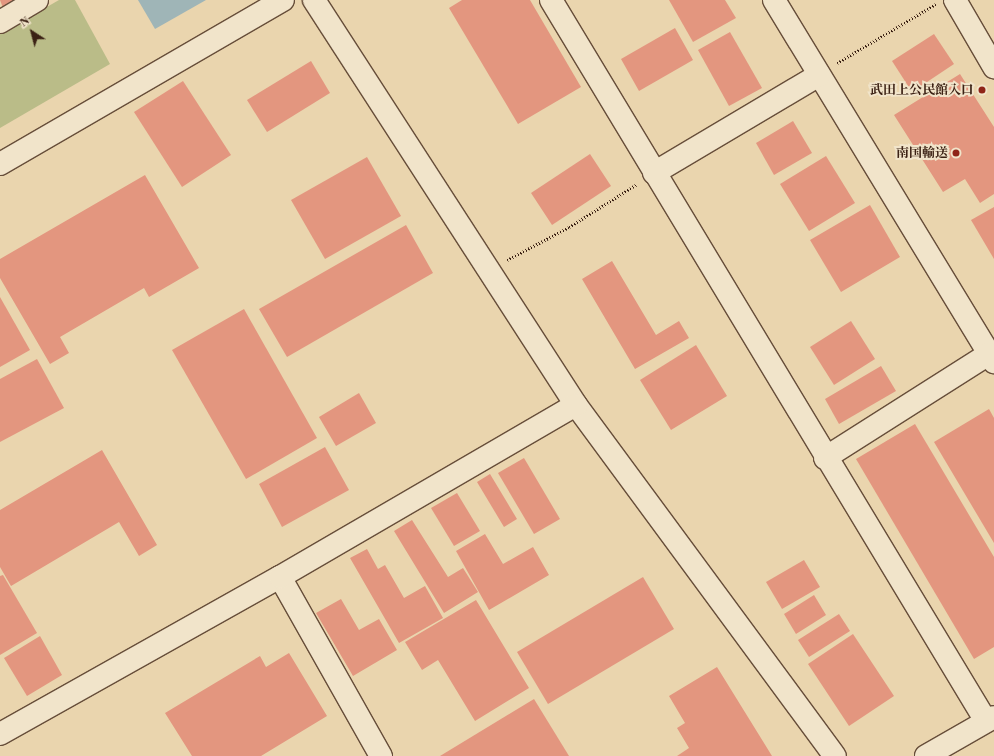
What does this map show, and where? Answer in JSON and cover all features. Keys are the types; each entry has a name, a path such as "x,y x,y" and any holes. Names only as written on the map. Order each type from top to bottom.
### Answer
{"street":[{"path":"0,22 37,0"},
{"path":"0,164 283,0"},
{"path":"314,0 490,268 576,405 835,756"},
{"path":"551,0 825,458 990,719 926,756"},
{"path":"774,0 992,358 825,458"},
{"path":"955,0 994,67"},
{"path":"654,173 819,74"},
{"path":"0,734 280,577 576,405"},
{"path":"280,577 381,756"}],"path":[{"path":"819,74 943,0"},
{"path":"490,268 569,227 654,173"}],"green space":[{"path":"59,0 75,0 110,64 0,128 0,34"}],"shaded area":[{"path":"138,0 206,0 155,29"}],"building":[{"path":"0,0 16,0 3,8"},
{"path":"462,0 530,0 581,87 518,124 449,8"},
{"path":"669,0 725,0 736,18 693,42"},
{"path":"675,28 693,60 639,91 621,59"},
{"path":"730,32 762,88 729,106 698,50"},
{"path":"934,34 954,64 912,92 892,61"},
{"path":"311,61 330,93 267,132 247,100"},
{"name":"南国輸送","path":"960,74 994,127 994,194 980,203 965,179 943,192 894,115"},
{"path":"183,81 231,155 182,187 134,112"},
{"path":"793,121 812,153 774,175 756,143"},
{"path":"590,154 611,186 552,225 531,193"},
{"path":"826,156 855,203 809,231 780,184"},
{"path":"367,157 401,216 325,259 291,200"},
{"path":"145,175 199,268 149,297 144,288 60,337 69,353 50,364 0,278 0,259"},
{"path":"870,205 900,257 841,292 810,240"},
{"path":"994,207 994,259 971,220"},
{"path":"406,225 433,273 287,357 259,309"},
{"path":"612,261 656,335 679,321 689,338 635,369 582,279"},
{"path":"0,297 30,350 0,367"},
{"path":"244,309 317,438 246,479 172,350"},
{"path":"851,321 875,359 834,385 810,347"},
{"path":"696,345 727,396 671,430 640,380"},
{"path":"37,359 64,408 0,442 0,379"},
{"path":"881,366 896,391 839,424 825,399"},
{"path":"359,393 376,423 336,446 319,417"},
{"path":"989,409 994,418 994,543 934,442"},
{"path":"915,424 994,557 994,647 974,659 856,459"},
{"path":"325,447 349,490 282,527 259,484"},
{"path":"102,450 157,545 139,556 119,522 11,586 0,567 0,510"},
{"path":"524,458 560,519 534,534 498,473"},
{"path":"490,474 517,519 504,527 477,482"},
{"path":"457,493 480,531 454,546 431,508"},
{"path":"412,520 448,577 463,568 478,592 444,613 394,531"},
{"path":"485,534 503,564 533,547 549,575 489,610 456,551"},
{"path":"367,549 378,569 385,565 404,598 425,586 443,618 399,643 350,558"},
{"path":"804,560 820,587 782,609 766,582"},
{"path":"3,575 37,633 0,655 0,576"},
{"path":"643,577 674,629 548,704 517,652"},
{"path":"814,595 826,615 796,634 784,614"},
{"path":"341,599 359,630 379,619 397,650 353,676 316,613"},
{"path":"476,600 529,688 475,721 438,660 422,670 405,642"},
{"path":"839,614 850,631 809,657 798,640"},
{"path":"853,634 894,696 849,726 808,664"},
{"path":"40,636 62,675 27,696 4,658"},
{"path":"289,653 327,716 261,756 192,756 165,713 260,656 266,667"},
{"path":"717,667 772,756 677,756 689,748 677,728 685,723 669,696"},
{"path":"534,699 569,756 440,756"}],"place":[{"name":"武田上公民館入口","path":"982,90"},
{"name":"南国輸送","path":"956,153"}]}
